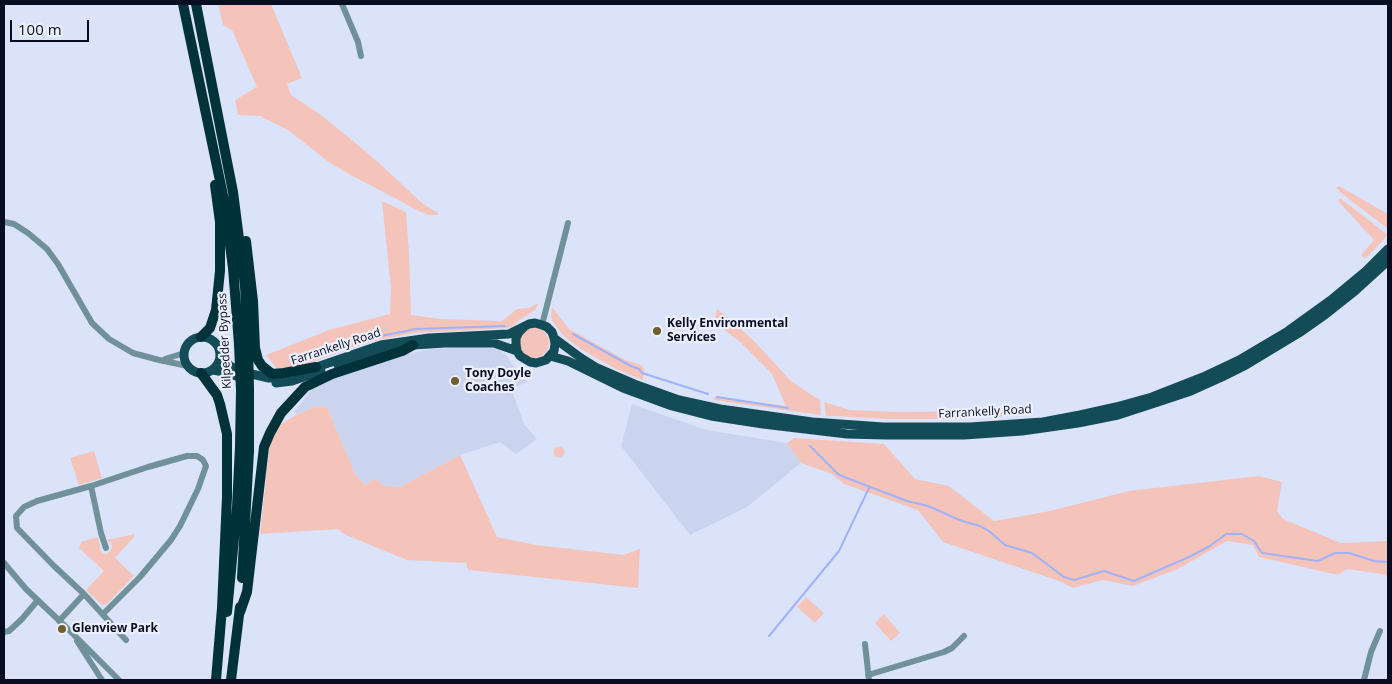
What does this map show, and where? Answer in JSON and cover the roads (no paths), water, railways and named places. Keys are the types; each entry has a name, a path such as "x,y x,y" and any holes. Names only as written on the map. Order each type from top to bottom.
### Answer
{"highway":[{"name":"Kilpedder Bypass","path":"183,4 224,200 244,344"},
{"name":"Kilpedder Bypass","path":"196,4 233,192 245,286 245,389 249,451 240,612 231,680"},
{"path":"199,78 220,222 220,271 216,310 210,328 201,337"},
{"path":"222,135 235,178 248,254 255,348 258,360 272,374 316,367"},
{"path":"240,612 247,592 264,447 281,413 305,387 332,374 402,351 413,345"},
{"path":"201,373 217,395 227,434 227,497 218,680"},
{"name":"Kilpedder Bypass","path":"218,680 229,595 245,389"}],"main road":[{"name":"Farrankelly Road","path":"554,338 589,363 634,384 679,400 720,409 812,422 883,427 953,428 1024,424 1080,415 1152,397 1203,377 1239,360 1276,339 1331,300 1388,250"},
{"name":"Farrankelly Road","path":"550,356 568,361 623,388 672,406 711,416 754,423 821,431 885,435 964,435 1022,431 1118,415 1175,396 1222,377 1299,333 1326,314 1355,291 1388,260"},
{"path":"542,324 552,332 555,344 550,356 541,362 530,362 520,356 517,351 516,338 524,327 542,324"},
{"name":"Farrankelly Road","path":"221,355 230,366 243,372 269,378 280,378 304,372 381,345 429,338 509,334 524,327"},
{"path":"201,337 213,340 217,344 221,355 217,366 213,370 201,373 192,370 188,366 184,353 190,342 195,338 201,337"},
{"name":"Farrankelly Road","path":"213,370 259,383 273,384 292,381 381,351 413,345 445,342 494,343 517,351"}],"street":[{"path":"342,4 358,42 361,56"},
{"path":"4,222 14,224 47,249 62,270 92,323 109,339 133,353 188,366"},
{"path":"542,324 568,223"},
{"path":"159,360 169,359 184,353"},
{"path":"103,614 140,577 171,540 180,526 206,466 203,460 197,456 187,456 57,495 24,507 16,516 17,528 84,594 126,640"},
{"path":"91,486 106,548"},
{"path":"4,563 38,600 119,680"},
{"path":"59,621 84,594"},
{"path":"4,632 9,631 22,619 38,600"},
{"path":"1364,680 1380,631"},
{"path":"72,633 102,680 111,672"},
{"path":"865,644 869,678 944,652 952,648 964,636"}],"waterway":[{"path":"300,361 356,341 416,329 505,326"},
{"path":"573,334 639,369 642,373 708,394"},
{"path":"717,397 788,408"},
{"path":"810,446 839,475 980,526 1005,545 1032,553 1064,577 1074,580 1104,571 1134,581 1191,556 1210,546 1226,534 1242,534 1254,541 1262,553 1318,561 1335,553 1349,553 1374,561 1388,562"},
{"path":"769,636 839,551 869,488"}],"place":[{"name":"Kelly Environmental Services","path":"657,331"},
{"name":"Tony Doyle Coaches","path":"455,381"},
{"name":"Glenview Park","path":"62,629"}]}
